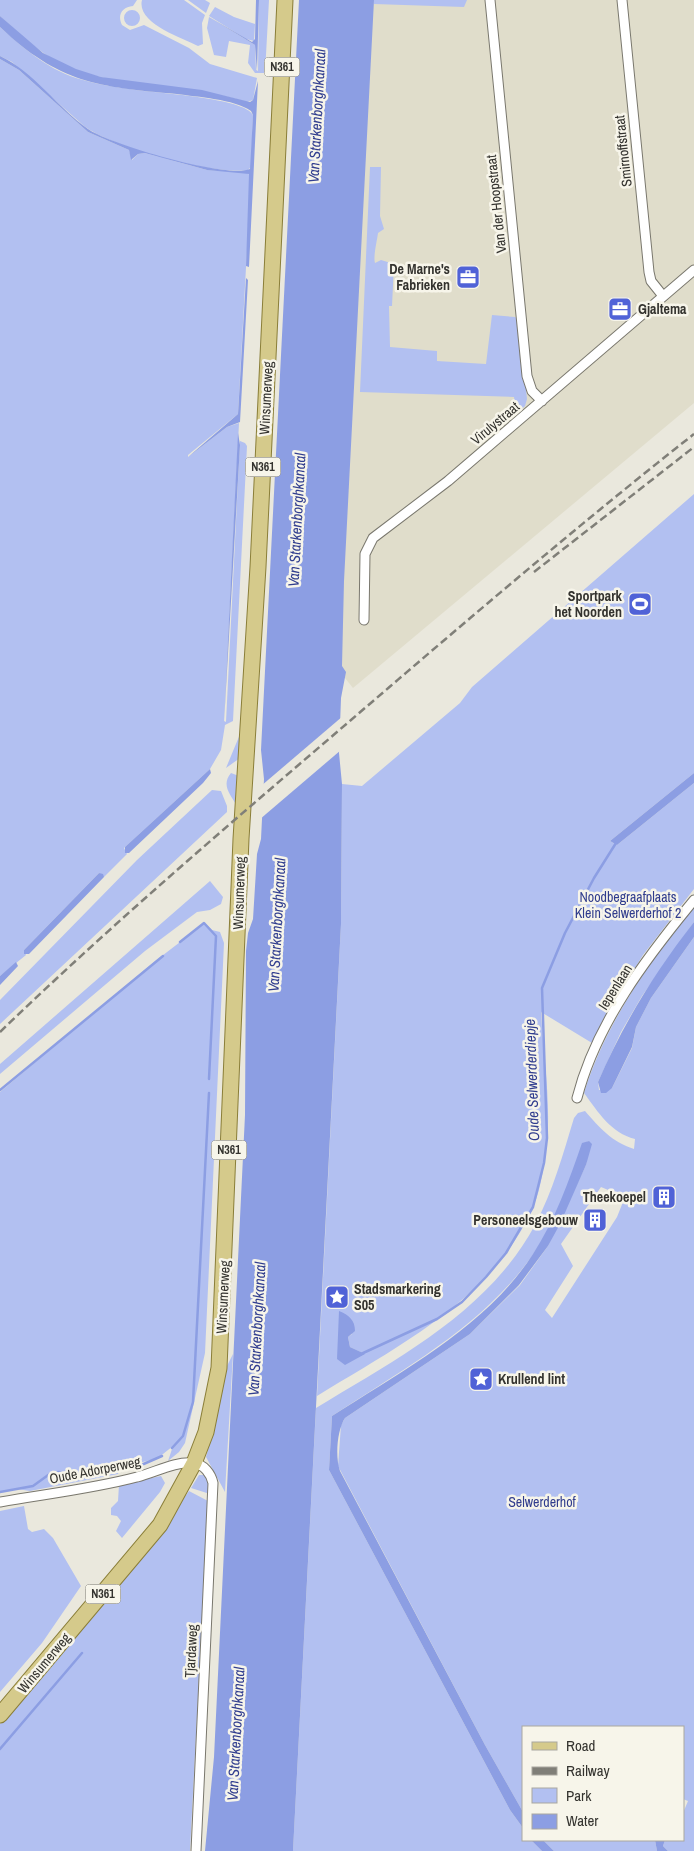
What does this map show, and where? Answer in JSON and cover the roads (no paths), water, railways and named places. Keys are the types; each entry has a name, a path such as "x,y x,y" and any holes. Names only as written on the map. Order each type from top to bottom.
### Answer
{"main road":[{"name":"Winsumerweg","path":"0,1715 160,1525 194,1462 206,1432 219,1368 241,838 258,558 285,0"}],"street":[{"name":"Van der Hoopstraat","path":"490,0 527,376 532,391 542,401"},
{"name":"Smirnoffstraat","path":"622,0 649,272 651,281 663,296"},
{"name":"Virulystraat","path":"364,620 365,554 373,538 448,481 694,270"},
{"name":"Iepenlaan","path":"577,1098 583,1077 598,1044 625,995 669,930 694,900"},
{"name":"Oude Adorperweg","path":"0,1502 125,1480 194,1462"},
{"name":"Tjardaweg","path":"194,1462 207,1470 213,1483 196,1851"}],"water":[{"path":"256,0 259,0 257,72 255,45 209,17 252,42 255,39"},
{"name":"Van Starkenborghkanaal","path":"299,0 374,0 344,581 342,666 346,672 341,698 339,753 342,784 341,924 293,1851 205,1851 214,1757 245,1115 246,951 248,933 253,919 257,854 261,839 264,779 261,750"},
{"path":"0,16 43,53 76,69 101,77 202,90 250,102 253,100 258,81 249,267 246,266 249,174 207,170 145,153 138,154 131,160 129,150 88,132 19,70 0,59 0,56 35,80 66,111 88,129 142,151 194,165 237,171 250,169 253,115 251,111 235,104 215,99 124,88 81,79 41,60 21,46 0,27"},
{"path":"246,278 248,280 240,422 227,427 188,457 238,414"},
{"path":"238,433 240,445 224,723"},
{"path":"210,769 211,773 203,783 129,853 125,853 125,847"},
{"path":"694,773 694,783 617,845 610,841"},
{"path":"99,873 103,874 104,877 29,954 24,954 24,950"},
{"path":"694,922 694,937 651,998 636,1027 632,1047 612,1088 606,1093 601,1093 598,1082 629,1019 653,979"},
{"path":"16,962 18,966 0,985 0,976"},
{"path":"589,1141 592,1144 586,1165 560,1224 548,1246 519,1285 470,1334 345,1418 340,1429 338,1444 338,1465 340,1471 485,1745 522,1810 522,1827 510,1810 329,1470 332,1416 442,1345 492,1304 514,1280 533,1254 548,1228 561,1200 582,1143"},
{"path":"339,1311 348,1316 354,1324 355,1331 348,1337 350,1347 365,1354 345,1365 337,1359"},
{"path":"532,1841 544,1841 554,1851 542,1851"},
{"path":"655,1841 665,1841 663,1846 668,1851 657,1851"}],"waterway":[{"name":"Oude Selwerderdiepje","path":"361,1354 437,1319 462,1302 506,1253 533,1207 544,1163 547,1138 542,988 565,933 594,878 616,843"},
{"path":"180,942 204,923 216,936 209,1079"},
{"path":"0,1090 163,956"},
{"path":"172,1448 183,1436 193,1402 209,1093"},
{"path":"0,1492 33,1486 51,1473 59,1472 73,1475 113,1471 139,1466 162,1456"},
{"path":"0,1749 82,1653"}],"railway":[{"path":"0,1032 129,912 262,796 521,575 694,434"},
{"path":"534,572 694,447"}],"place":[{"name":"De Marne's Fabrieken","path":"468,277"},
{"name":"Gjaltema","path":"620,309"},
{"name":"Sportpark het Noorden","path":"640,604"},
{"name":"Theekoepel","path":"664,1197"},
{"name":"Personeelsgebouw","path":"595,1220"},
{"name":"Stadsmarkering S05","path":"337,1297"},
{"name":"Krullend lint","path":"481,1379"}],"park label":[{"name":"Noodbegraafplaats Klein Selwerderhof 2","path":"628,906"},
{"name":"Selwerderhof","path":"542,1502"}]}
